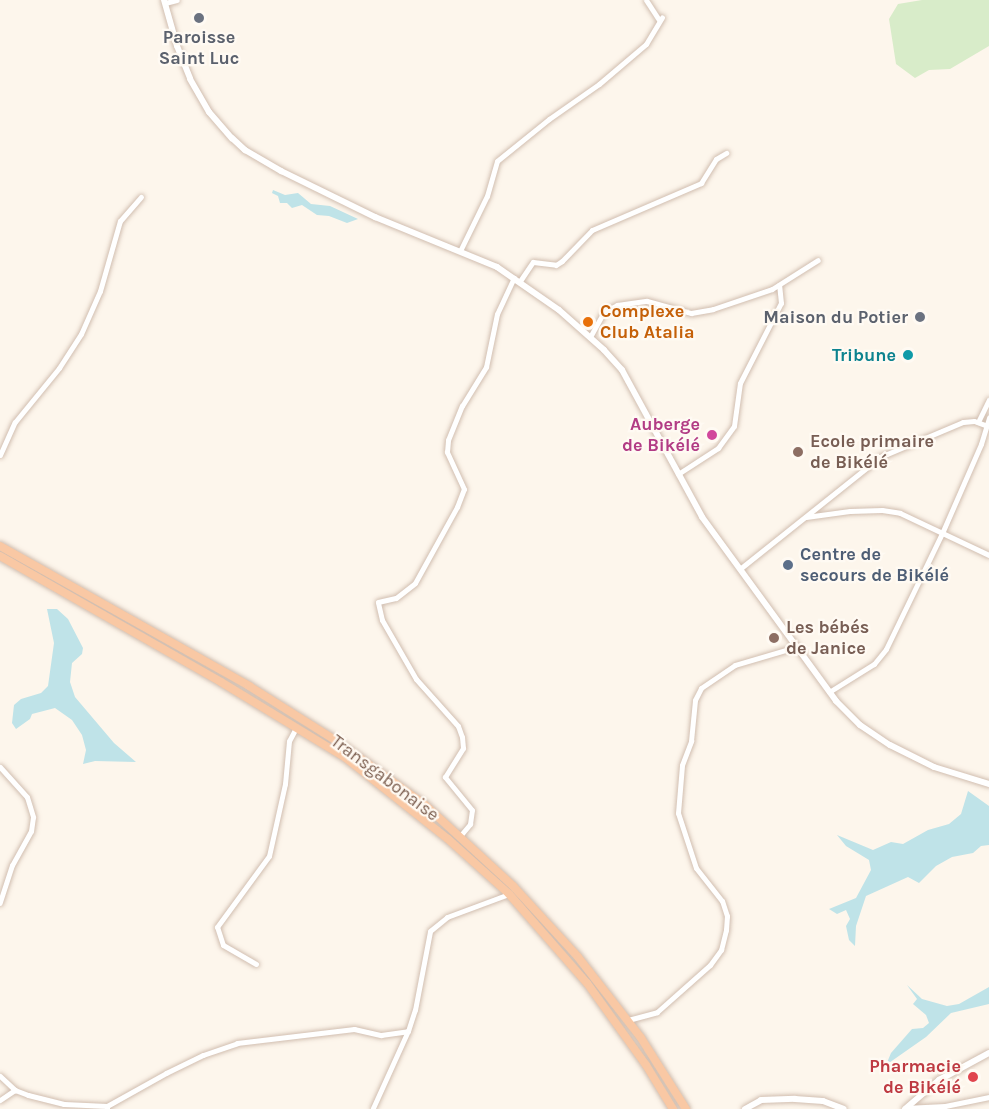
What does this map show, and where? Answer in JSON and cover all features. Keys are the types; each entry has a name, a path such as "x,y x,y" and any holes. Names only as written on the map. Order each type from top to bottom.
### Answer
{"highway":[{"name":"Transgabonaise","path":"0,546 249,686 321,730 401,786 460,836 559,934 628,1020 686,1109"},
{"name":"Transgabonaise","path":"0,556 296,728 346,759 403,802 509,894 587,983 646,1065 670,1108"}],"street":[{"path":"177,0 165,1 177,46 190,79 209,112 245,150 281,171 375,217 460,251 517,279 590,337 622,370 702,517 829,692 860,725 890,745 934,767 989,784"},
{"path":"460,251 487,196 497,161 549,119 599,84 648,41 660,18 646,0"},
{"path":"460,836 470,824 472,810 445,777 463,747 462,737 458,726 416,678 382,620 378,602 396,598 415,583 458,507 464,489 447,452 448,440 462,406 486,367 497,314 517,279 533,262 556,265 592,230 701,183 716,159 726,153"},
{"path":"0,455 15,422 59,368 81,334 100,291 120,221 141,197"},
{"path":"590,337 604,312 616,305 647,301 691,313 702,312 779,285 818,260"},
{"path":"678,474 718,448 734,426 740,383 781,303 779,285"},
{"path":"978,422 989,399"},
{"path":"829,692 874,664 886,649 943,531 981,444 989,417"},
{"path":"741,568 880,457 955,425 969,421 985,425"},
{"path":"804,517 882,510 900,513 943,531 989,555"},
{"path":"628,1020 654,1014 710,965 721,950 726,930 727,916 722,901 696,868 678,813 682,765 691,741 695,700 701,688 735,665 796,648"},
{"path":"256,964 223,945 217,927 269,856 285,784 289,741 296,728"},
{"path":"0,767 27,797 33,817 31,831 12,865 0,903"},
{"path":"373,1108 408,1031 415,1010 430,931 447,917 509,894"},
{"path":"0,1076 15,1090 64,1104 107,1107 203,1054 237,1044 354,1029 381,1035 408,1031"},
{"path":"905,1109 939,1080 989,1053"},
{"path":"0,1100 15,1090"},
{"path":"905,1109 989,1098"},
{"path":"746,1109 761,1100 795,1099 823,1101 844,1109"},
{"path":"965,1102 966,1109"}],"green space":[{"path":"922,0 989,0 989,46 950,69 929,70 915,78 896,64 889,19 898,4"}],"water":[{"path":"273,190 285,195 298,193 311,204 330,206 358,219 347,223 329,216 317,215 302,205 292,208 287,203 280,203 278,196 272,193"},
{"path":"47,609 57,609 68,619 83,648 82,654 72,663 70,682 75,697 114,743 136,762 95,761 83,764 86,750 82,735 72,720 55,708 32,714 30,719 16,729 12,723 14,705 21,699 41,693 48,686 54,643"},
{"path":"968,791 989,806 989,845 981,846 973,853 952,857 936,866 919,883 908,877 866,896 856,926 855,946 849,940 846,926 850,919 846,910 837,914 829,909 856,898 871,870 869,860 846,846 837,835 873,850 891,842 903,844 928,830 949,824 961,814"},
{"path":"907,985 922,999 947,1006 959,1004 989,987 989,1004 951,1013 926,1037 886,1065 891,1053 912,1029 923,1028 929,1023 926,1015 913,1004 917,999"}],"place":[{"name":"Paroisse Saint Luc","path":"199,18"},
{"name":"Maison du Potier","path":"920,317"},
{"name":"Complexe Club Atalia","path":"588,322"},
{"name":"Tribune","path":"908,355"},
{"name":"Auberge de Bikélé","path":"712,435"},
{"name":"Ecole primaire de Bikélé","path":"798,452"},
{"name":"Centre de secours de Bikélé","path":"788,565"},
{"name":"Les bébés de Janice","path":"774,638"},
{"name":"Pharmacie de Bikélé","path":"973,1077"}]}
